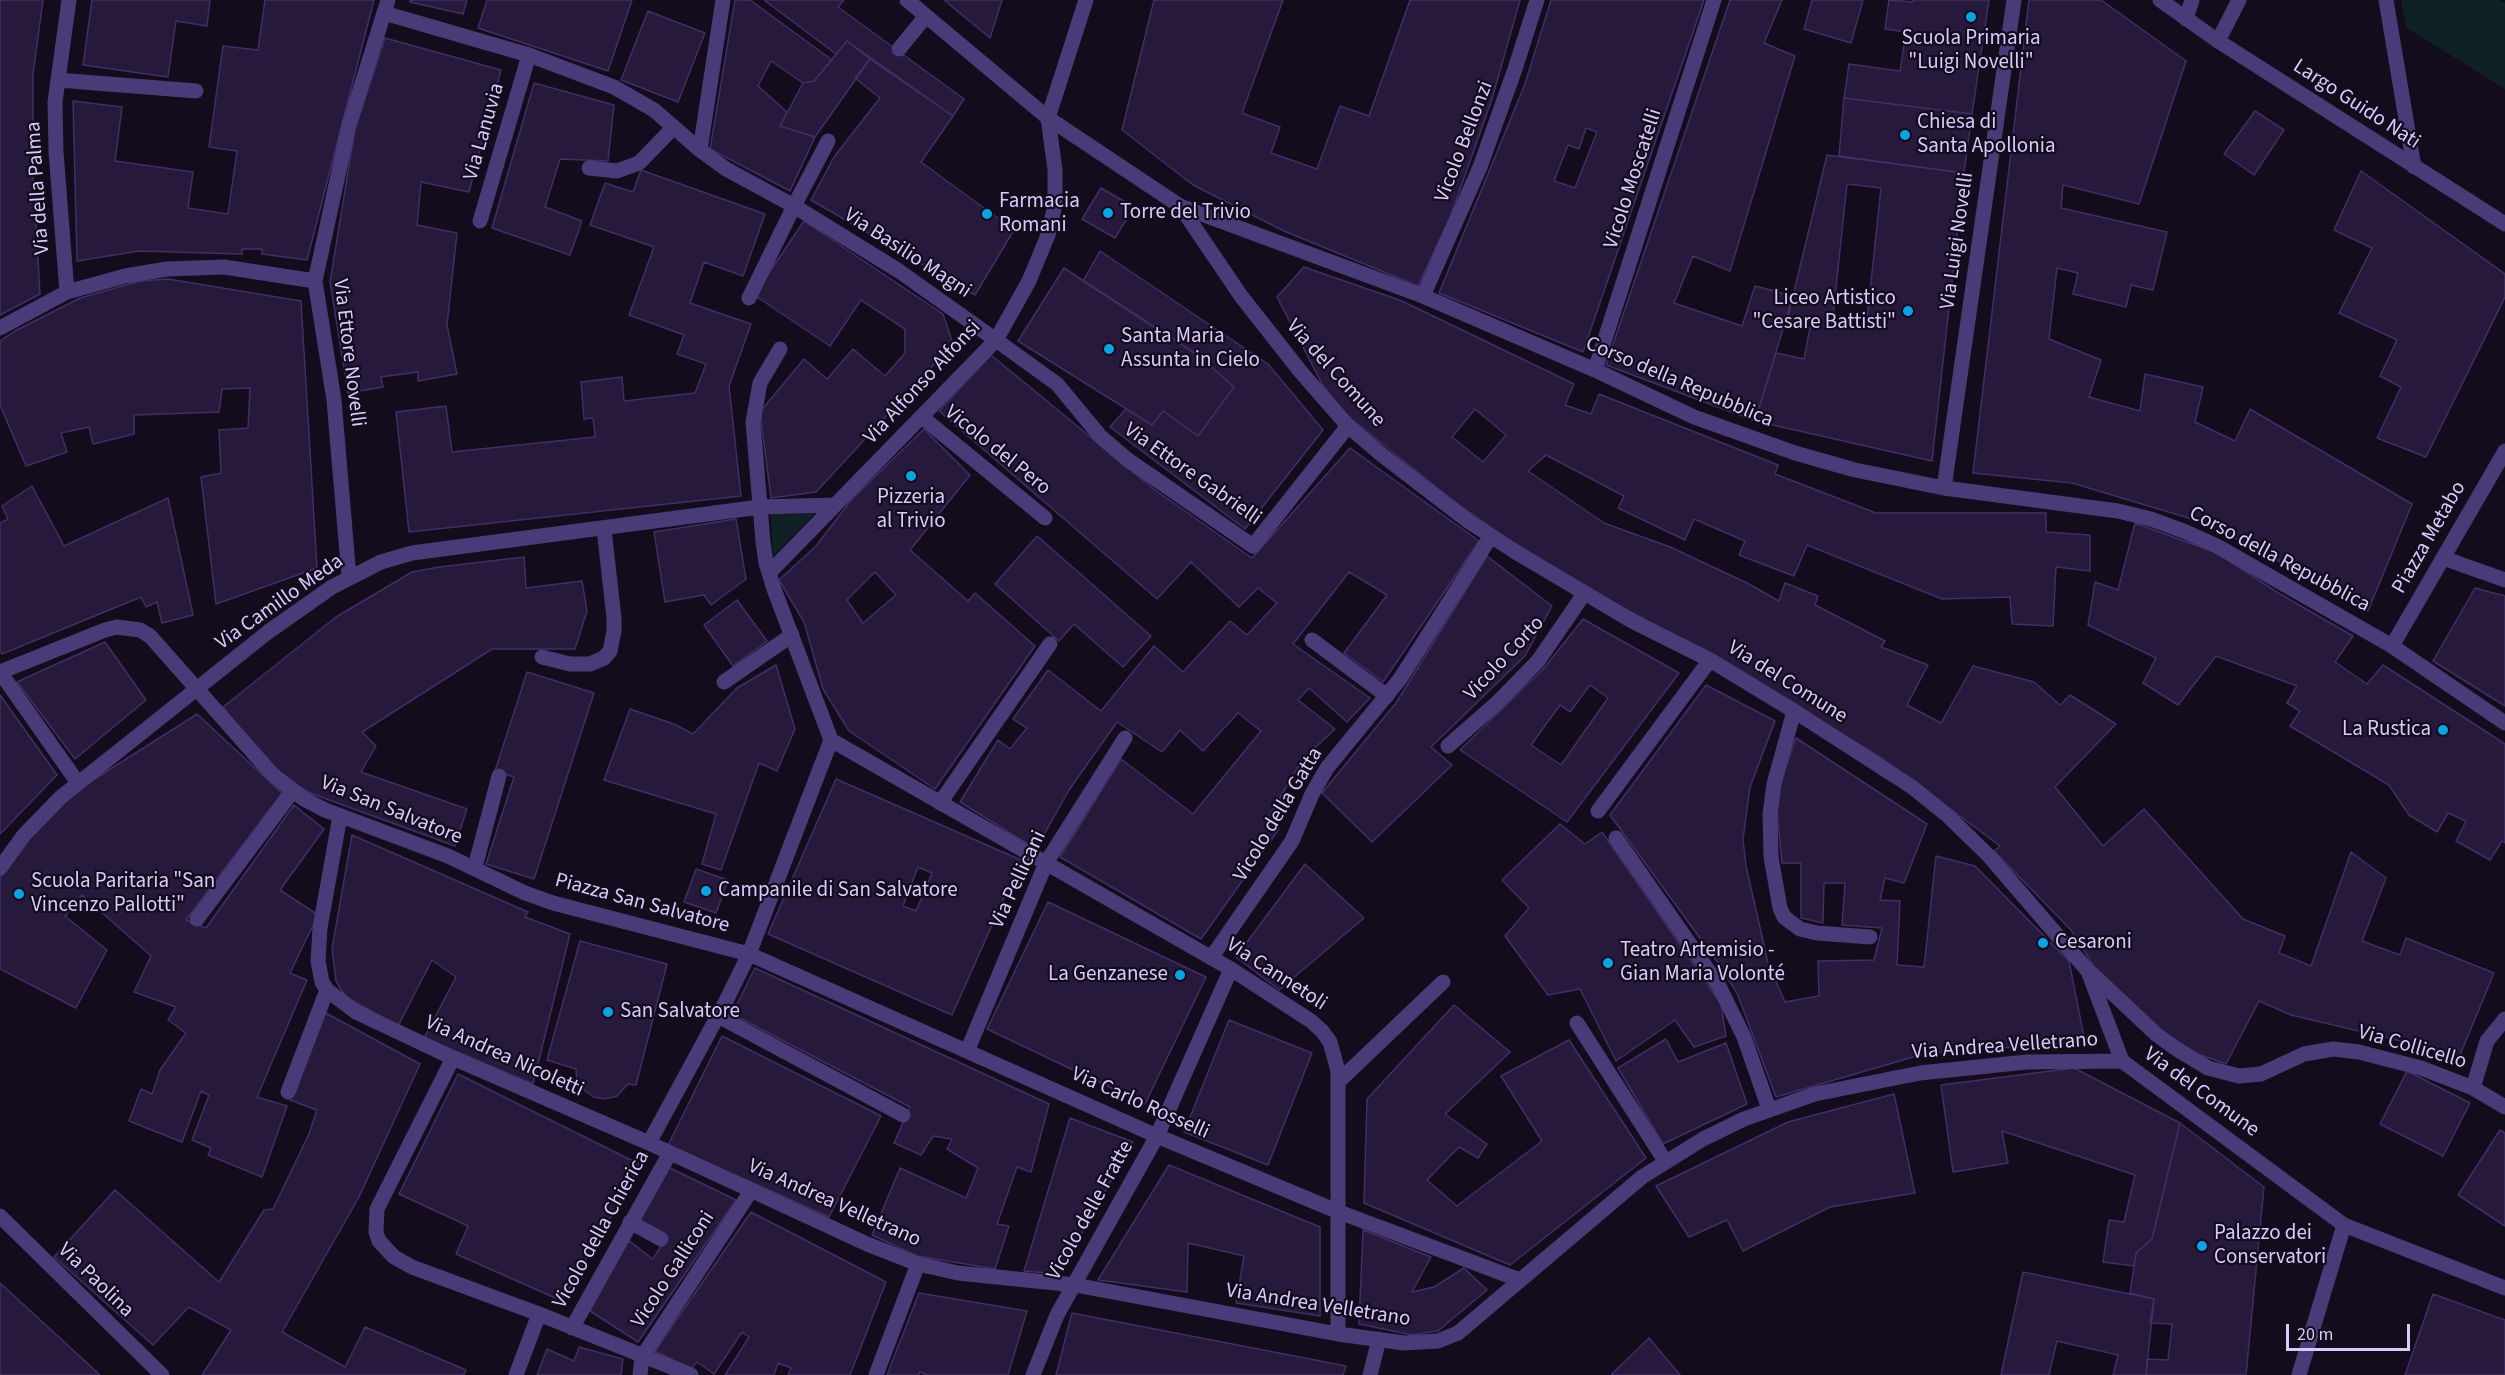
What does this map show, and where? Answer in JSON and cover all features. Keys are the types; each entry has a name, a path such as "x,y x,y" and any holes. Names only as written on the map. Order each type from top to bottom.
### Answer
{"street":[{"name":"Via della Palma","path":"68,292 56,139 58,80 69,0"},
{"path":"700,150 723,0"},
{"name":"Corso della Repubblica","path":"906,0 1048,118 1180,206 1423,296 1595,370 1694,417 1753,439 1855,470 2008,498 2087,505 2169,525 2217,546 2392,646 2505,723"},
{"path":"1048,118 1086,0"},
{"name":"Vicolo Bellonzi","path":"1423,296 1480,167 1515,69 1536,0"},
{"name":"Vicolo Moscatelli","path":"1595,370 1714,0"},
{"name":"Via Luigi Novelli","path":"1944,488 2014,0"},
{"name":"Largo Guido Nati","path":"2161,0 2218,41 2505,224"},
{"path":"2186,19 2192,0"},
{"path":"2218,41 2239,0"},
{"path":"2386,0 2414,167"},
{"path":"386,6 529,55"},
{"name":"Via Ettore Novelli","path":"349,577 334,400 315,281 347,133 386,6"},
{"path":"899,49 926,16"},
{"name":"Via Basilio Magni","path":"529,55 614,87 641,101 726,169 794,206 899,271 996,340"},
{"name":"Via Lanuvia","path":"480,221 529,55"},
{"path":"58,80 196,91"},
{"name":"Via Alfonso Alfonsi","path":"769,573 996,340 1036,266 1053,218 1056,193 1055,170 1048,118"},
{"path":"589,168 617,171 639,163 673,128"},
{"path":"749,298 828,141"},
{"name":"Via del Comune","path":"1180,206 1241,296 1306,378 1348,426 1396,466 1491,536 1584,594 1710,660 1794,711 1912,788 1948,816 1989,856 2088,971 2122,1061 2344,1225 2505,1288"},
{"path":"0,328 68,292 124,276 190,267 243,269 315,281"},
{"name":"Via Ettore Gabrielli","path":"996,340 1057,384 1096,432 1121,454 1253,546 1348,426"},
{"path":"649,1143 749,954 831,740 769,573 762,542 754,410 760,383 780,349"},
{"name":"Vicolo del Pero","path":"922,417 1045,518"},
{"name":"Piazza Metabo","path":"2392,646 2505,452"},
{"name":"Via Camillo Meda","path":"0,868 37,820 78,783 268,632 349,577 381,561 412,553 760,507 835,505"},
{"path":"542,657 570,663 590,664 604,658 610,651 614,618 604,529"},
{"name":"Vicolo della Gatta","path":"1211,958 1288,847 1327,768 1412,662 1491,536"},
{"path":"2443,558 2505,580"},
{"name":"Vicolo Corto","path":"1448,746 1497,703 1538,661 1584,594"},
{"name":"Via San Salvatore","path":"0,672 105,630 131,628 150,636 266,767 293,791 317,806 475,867 525,893"},
{"path":"724,682 792,635"},
{"path":"1312,640 1387,696"},
{"path":"940,803 1050,644"},
{"path":"1598,811 1710,660"},
{"path":"0,672 78,783"},
{"path":"1794,711 1774,784 1770,814 1771,856 1780,908 1784,916 1800,929 1817,933 1870,937"},
{"name":"Via Pellicani","path":"968,1049 1046,863 1125,738"},
{"name":"Via Cannetoli","path":"831,740 1231,969 1322,1030 1335,1056 1338,1082 1338,1334"},
{"name":"Via San Salvatore","path":"475,867 499,776"},
{"name":"Via San Salvatore","path":"197,919 293,791"},
{"path":"288,1092 327,990 320,973 319,939 340,816"},
{"path":"1616,838 1719,986 1744,1037 1769,1109"},
{"name":"Piazza San Salvatore","path":"525,893 553,903 749,954"},
{"name":"Via Carlo Rosselli","path":"749,954 968,1049 1157,1136 1338,1212 1520,1280"},
{"name":"Vicolo delle Fratte","path":"1033,1375 1048,1334 1157,1136 1231,969"},
{"name":"Via Collicello","path":"2088,971 2157,1035 2191,1059 2218,1072 2239,1076 2252,1076 2269,1071 2317,1050 2348,1050 2421,1068 2473,1088 2487,1041 2505,1020"},
{"path":"1338,1082 1443,982"},
{"name":"Via Andrea Nicoletti","path":"327,990 356,1012 453,1058 670,1153"},
{"path":"718,1016 903,1115"},
{"path":"1578,1023 1665,1161"},
{"path":"453,1058 377,1209 376,1232 379,1241 394,1257 412,1267 539,1314 691,1375"},
{"name":"Via Andrea Velletrano","path":"670,1153 875,1248 918,1264 958,1273 1075,1285 1338,1334 1414,1344 1448,1338 1466,1327 1618,1196 1665,1161 1718,1131 1769,1109 1852,1085 1935,1070 2051,1061 2122,1061"},
{"path":"2473,1088 2505,1107"},
{"name":"Vicolo della Chierica","path":"572,1328 670,1153"},
{"name":"Vicolo Galliconi","path":"639,1375 642,1357 751,1191"},
{"name":"Via Paolina","path":"0,1216 162,1375"},
{"path":"630,1222 661,1239"},
{"path":"2299,1375 2344,1225"},
{"path":"876,1375 918,1264"},
{"path":"516,1375 539,1314"},
{"path":"1370,1375 1379,1339"}],"shaded area":[{"path":"2401,0 2499,0 2505,3 2505,89 2406,27"},
{"path":"771,514 814,514 773,556"}],"building":[{"path":"0,0 43,0 33,74 33,174 40,294 0,315"},
{"path":"92,0 210,0 207,26 176,21 168,77 83,65"},
{"path":"265,0 374,0 307,260 262,254 262,249 242,249 242,254 139,251 77,261 73,101 122,107 115,161 193,172 188,208 228,214 237,151 209,147 223,46 258,50"},
{"path":"410,0 467,0 463,14 410,2"},
{"path":"487,0 632,0 608,71 478,28"},
{"path":"735,0 750,0 832,60 814,81 803,83 771,61 758,86 787,112 780,126 815,137 790,191 710,149"},
{"path":"764,0 844,0 838,7 964,99 953,116 847,41 836,54"},
{"path":"944,0 1002,0 990,38"},
{"path":"1154,0 1283,0 1242,113 1280,127 1271,153 1317,169 1340,106 1369,116 1410,0 1520,0 1492,99 1451,215 1418,286 1284,231 1193,185 1122,130"},
{"path":"1551,0 1704,0 1583,352 1439,293 1525,84","holes":["1586,128 1597,132 1575,188 1554,181 1568,145 1579,149"]},
{"path":"1730,0 1782,0 1764,43 1795,56 1730,271 1693,256 1674,303 1742,326 1755,286 1793,296 1755,421 1606,365"},
{"path":"1812,0 1863,0 1851,43 1804,29"},
{"path":"1889,0 1913,2 1913,0 1989,0 1972,114 1844,98 1849,64 1900,71 1906,32 1885,29"},
{"path":"2029,0 2101,0 2186,61 2139,204 2063,185 2061,208 2167,232 2153,290 2131,285 2126,307 2073,294 2078,273 2057,268 2049,339 2101,360 2089,397 2140,411 2145,374 2203,387 2195,422 2235,441 2250,409 2412,504 2368,611 2248,544 2195,520 2072,483 1973,473"},
{"path":"648,11 705,33 678,102 621,80"},
{"path":"385,38 501,70 469,192 421,182 417,225 457,233 447,325 457,374 418,381 418,372 381,377 383,387 348,393 330,282 355,129"},
{"path":"847,41 870,59 815,137 780,126 803,83 814,81"},
{"path":"870,59 953,116 921,162 1014,230 975,295 811,200 834,157 880,98 855,78"},
{"path":"534,83 614,105 608,161 560,159 545,207 582,221 570,255 492,228"},
{"name":"Chiesa di Santa Apollonia","path":"1844,98 1972,114 1964,173 1839,156"},
{"path":"2255,111 2284,130 2254,175 2224,154"},
{"name":"Liceo Artistico \"Cesare Battisti\"","path":"1827,155 1964,173 1932,461 1755,421 1776,353 1804,359 1810,328 1786,325","holes":["1847,184 1881,188 1866,329 1832,325"]},
{"path":"641,170 765,214 743,276 704,262 690,303 751,324 729,386 741,496 409,532 396,412 446,406 452,452 595,437 593,418 584,419 581,382 622,377 624,401 695,393 706,364 677,354 684,335 629,315 654,247 590,225 605,183 633,192"},
{"path":"2361,171 2505,274 2505,297 2426,457 2377,438 2401,387 2380,376 2397,340 2339,313 2372,248 2334,230"},
{"name":"Torre del Trivio","path":"1101,188 1134,207 1115,238 1082,219"},
{"path":"804,221 943,314 953,344 816,492 771,498 760,412 804,359 827,379 853,349 885,376 905,353 905,329 861,300 830,346 754,295"},
{"path":"1100,251 1268,364 1323,430 1245,529 1110,427 1126,409 1152,425 1163,411 1198,436 1234,387 1199,356 1083,281"},
{"path":"1304,267 1402,301 1574,384 1565,405 1591,414 1599,394 1778,465 1775,474 1876,513 2046,513 2046,532 2090,535 2090,571 2056,567 2053,626 2012,624 2010,597 1942,599 1807,545 1794,576 1739,555 1745,541 1694,519 1685,540 1618,508 1624,496 1546,455 1528,471 1604,523 1670,547 1747,583 1779,601 1785,583 1818,596 1815,605 1885,641 1881,647 1928,665 1907,705 1941,723 1973,666 2034,682 2060,705 2070,695 2116,724 2055,787 2103,846 2144,809 2243,919 2285,936 2279,953 2311,966 2351,852 2386,878 2362,941 2400,955 2406,938 2494,973 2460,1055 2291,1015 2259,1001 2226,1064 2190,1051 2159,1028 2096,970 2071,930 1994,851 2000,846 1883,759 1715,656 1579,585 1505,537 1451,499 1344,413 1322,384 1277,297","holes":["1475,409 1506,435 1483,462 1452,437"]},
{"name":"Santa Maria Assunta in Cielo","path":"1064,268 1199,356 1234,387 1198,436 1163,411 1152,425 1018,341"},
{"path":"168,279 301,301 317,568 216,604 201,477 221,473 219,430 248,428 250,388 222,389 219,412 134,415 134,434 93,444 89,427 61,433 67,452 26,466 0,405 0,341 80,298 140,281"},
{"path":"991,355 1155,490 1252,558 1350,448 1479,541 1383,682 1344,653 1387,595 1349,572 1293,644 1370,698 1347,722 1309,688 1298,700 1335,729 1302,760 1267,820 1279,829 1201,939 1060,857 1121,759 1193,814 1261,731 1238,713 1203,751 1180,730 1162,752 1117,722 1069,790 1036,849 960,802 998,740 1010,749 1027,728 1013,719 1048,670 1101,711 1154,646 1183,672 1230,621 1247,635 1277,603 1258,588 1239,607 1191,562 1157,599 939,411"},
{"path":"924,429 970,475 910,550 968,601 975,593 1035,646 935,789 849,731 823,689 804,622 779,580 816,546 852,499","holes":["875,572 896,595 863,623 847,600"]},
{"path":"32,486 64,546 168,498 193,615 162,623 157,602 146,607 141,597 2,654 0,651 0,523 8,519 2,506"},
{"path":"736,519 746,579 711,605 704,595 665,602 654,532"},
{"path":"2135,523 2217,553 2280,594 2353,636 2335,662 2367,684 2383,665 2505,744 2505,843 2502,841 2490,860 2456,841 2466,821 2448,813 2437,832 2409,815 2389,785 2290,726 2300,711 2287,703 2297,686 2216,656 2178,705 2143,683 2156,658 2088,625 2095,582 2118,590"},
{"path":"1037,536 1151,636 1123,667 1074,624 1059,641 995,584"},
{"path":"1487,556 1552,606 1525,656 1431,747 1452,765 1372,842 1322,793 1396,703"},
{"path":"524,557 526,588 582,581 587,611 575,649 492,649 362,732 376,746 361,772 467,809 455,846 310,793 292,782 262,757 223,707 336,617 412,572"},
{"path":"2475,588 2505,596 2505,706 2433,661"},
{"path":"737,600 767,641 733,666 704,625"},
{"path":"1583,619 1679,673 1567,822 1460,750 1545,667","holes":["1590,685 1608,698 1561,765 1531,745 1560,705 1570,712"]},
{"path":"105,642 146,700 75,759 17,682"},
{"path":"776,665 795,729 777,771 759,763 721,870 702,864 716,814 604,780 630,709 674,724 693,734 737,688"},
{"path":"527,672 594,693 534,879 486,864 514,777 495,771"},
{"path":"1706,685 1775,721 1750,787 1743,839 1746,866 1768,963 1785,1002 1819,996 1818,961 1874,960 1882,928 1842,925 1845,883 1824,883 1823,923 1801,918 1801,863 1782,863 1777,811 1781,781 1796,738 1927,824 1904,883 1885,878 1880,900 1900,901 1897,965 1924,967 1936,856 1975,866 2069,961 2085,1042 1927,1053 1776,1097 1737,993 1716,960 1610,815"},
{"path":"0,695 57,775 0,834"},
{"path":"197,714 282,793 186,920 206,928 294,805 324,829 280,890 318,915 290,973 307,980 257,1097 287,1106 262,1177 208,1155 211,1148 192,1140 209,1095 201,1091 182,1142 129,1121 141,1089 152,1094 160,1070 186,1033 168,1020 176,1007 134,992 151,956 82,895 65,916 107,950 76,1008 0,969 0,878 5,869 41,824 68,796"},
{"path":"836,779 1021,860 952,1015 768,934","holes":["918,867 932,873 916,911 903,906"]},
{"name":"Teatro Artemisio - Gian Maria Volonté","path":"1560,824 1585,844 1602,832 1721,1004 1726,1036 1694,1047 1675,1020 1616,1061 1580,989 1548,995 1505,936 1529,908 1502,880"},
{"path":"352,835 528,912 525,917 570,934 533,1084 424,1038 456,977 432,960 398,1026 346,997 336,981 332,949"},
{"path":"1305,864 1364,918 1279,990 1236,957"},
{"name":"Campanile di San Salvatore","path":"696,869 728,880 716,913 684,902"},
{"path":"1048,902 1206,977 1145,1104 987,1029"},
{"name":"San Salvatore","path":"580,941 667,964 636,1085 628,1084 617,1096 605,1099 594,1097 577,1083 576,1069 547,1060"},
{"path":"755,968 1049,1104 1031,1172 1017,1167 997,1224 1009,1226 995,1269 917,1256 872,1235 900,1168 966,1198 978,1168 947,1149 952,1139 933,1136 921,1155 894,1143 910,1107 732,1014"},
{"path":"1454,1005 1510,1052 1445,1114 1487,1144 1478,1158 1459,1147 1427,1180 1457,1206 1542,1141 1501,1076 1569,1040 1646,1158 1510,1265 1364,1203 1367,1099"},
{"path":"324,1012 420,1064 359,1197 282,1332 345,1367 365,1327 466,1370 464,1375 202,1375 231,1330 189,1307 153,1345 54,1257 115,1190 219,1282 264,1210 273,1209 309,1134 317,1110 290,1100"},
{"path":"1229,1020 1312,1053 1268,1165 1184,1132"},
{"path":"722,1036 881,1116 829,1217 668,1145"},
{"path":"1666,1039 1678,1062 1726,1043 1747,1104 1663,1144 1618,1068"},
{"path":"2074,1068 2180,1123 2152,1239 2136,1253 2134,1266 2103,1262 2109,1220 2124,1222 2135,1175 2002,1131 2008,1163 1953,1172 1941,1085"},
{"path":"2407,1071 2470,1103 2443,1156 2380,1124"},
{"path":"458,1074 641,1165 562,1301 456,1254 468,1226 399,1194"},
{"path":"1894,1094 1915,1193 1830,1207 1743,1251 1727,1220 1689,1237 1656,1186 1788,1122"},
{"path":"1070,1118 1133,1142 1059,1274 1024,1271"},
{"name":"Palazzo dei Conservatori","path":"2180,1123 2264,1187 2246,1375 2146,1375 2147,1359 2168,1360 2172,1324 2150,1323 2154,1299 2130,1293 2136,1253 2152,1239"},
{"path":"2500,1130 2505,1133 2505,1226 2458,1195"},
{"path":"1169,1165 1320,1227 1320,1316 1236,1303 1244,1256 1188,1243 1187,1292 1098,1280"},
{"path":"668,1167 736,1200 638,1342 590,1311 628,1240 653,1259 667,1237 637,1221"},
{"path":"751,1212 886,1282 850,1375 788,1375 791,1368 778,1363 774,1375 725,1375 749,1337 742,1332 714,1374 697,1362 691,1369 655,1351"},
{"path":"1363,1230 1431,1257 1412,1292 1434,1287 1464,1268 1487,1290 1438,1331 1412,1335 1359,1324"},
{"path":"2023,1272 2154,1299 2146,1375 2113,1375 2118,1355 2057,1341 2049,1375 2001,1375"},
{"path":"0,1283 100,1375 0,1375"},
{"path":"919,1293 1027,1311 1008,1375 927,1375 920,1372 918,1375 887,1375"},
{"path":"2433,1294 2505,1320 2505,1375 2405,1375"},
{"path":"1072,1313 1346,1366 1343,1375 1056,1375"},
{"path":"1649,1338 1680,1375 1611,1375"},
{"path":"579,1347 623,1359 621,1375 537,1375 547,1349 574,1361"}],"place":[{"name":"Scuola Primaria \"Luigi Novelli\"","path":"1971,17"},
{"name":"Chiesa di Santa Apollonia","path":"1905,135"},
{"name":"Torre del Trivio","path":"1108,213"},
{"name":"Farmacia Romani","path":"987,214"},
{"name":"Liceo Artistico \"Cesare Battisti\"","path":"1908,311"},
{"name":"Santa Maria Assunta in Cielo","path":"1109,349"},
{"name":"Pizzeria al Trivio","path":"911,476"},
{"name":"La Rustica","path":"2443,730"},
{"name":"Campanile di San Salvatore","path":"706,891"},
{"name":"Scuola Paritaria \"San Vincenzo Pallotti\"","path":"19,894"},
{"name":"Cesaroni","path":"2043,943"},
{"name":"Teatro Artemisio - Gian Maria Volonté","path":"1608,963"},
{"name":"La Genzanese","path":"1180,975"},
{"name":"San Salvatore","path":"608,1012"},
{"name":"Palazzo dei Conservatori","path":"2202,1246"}]}
